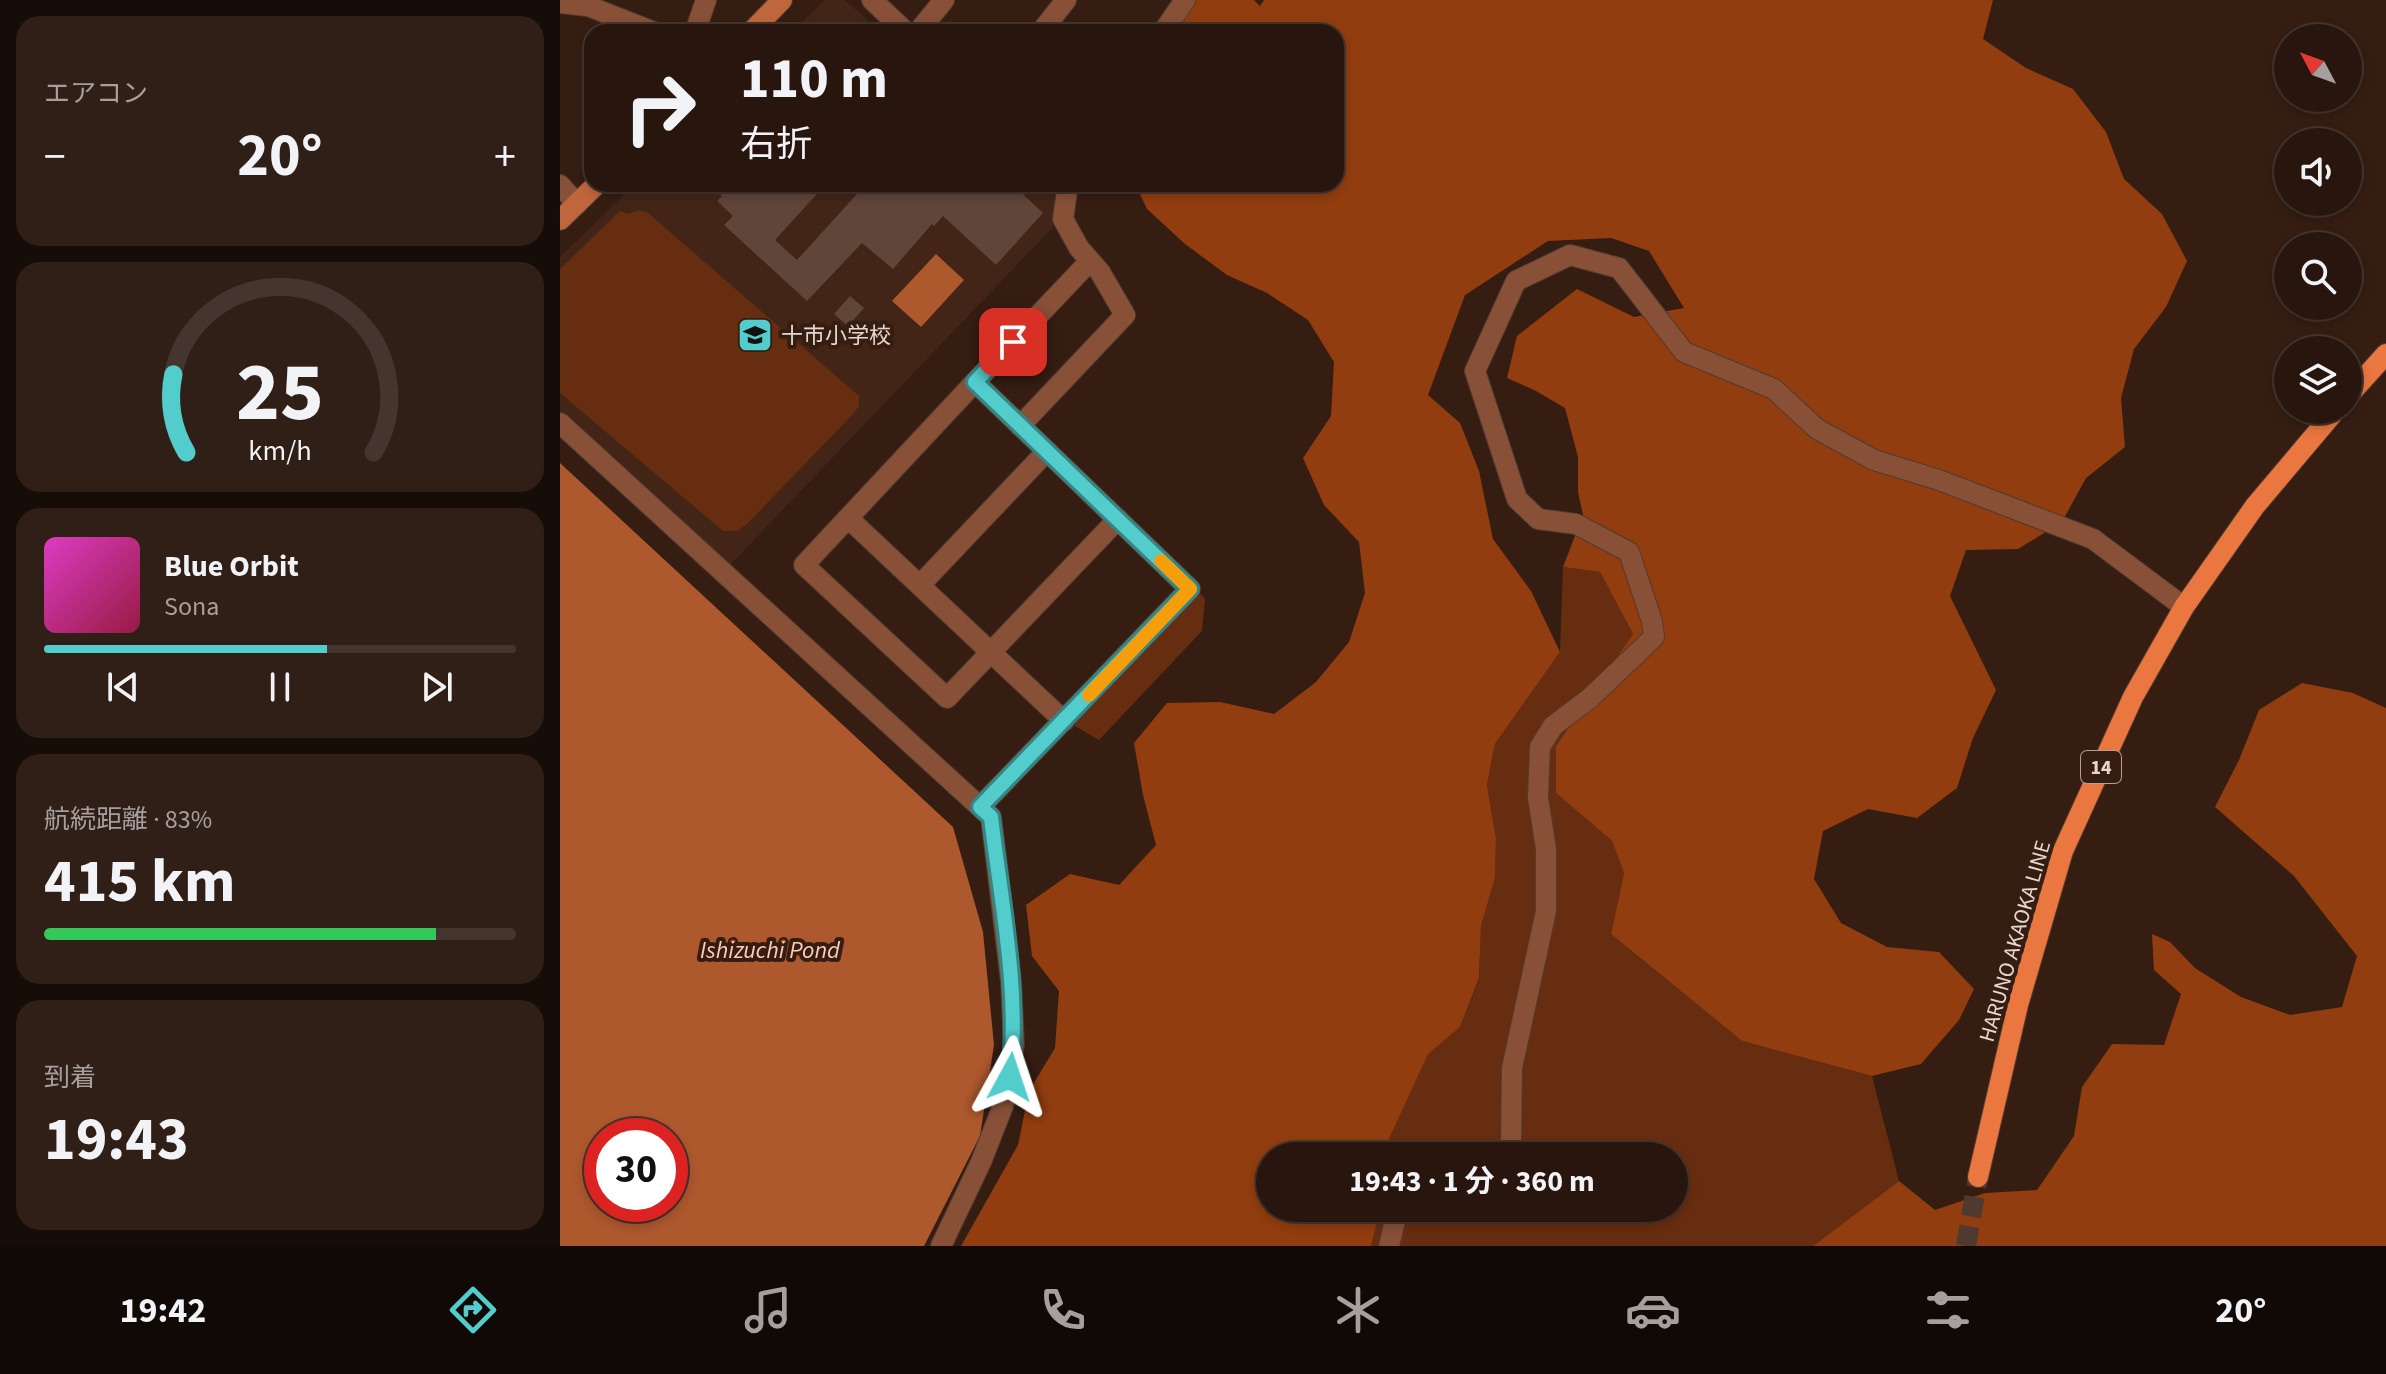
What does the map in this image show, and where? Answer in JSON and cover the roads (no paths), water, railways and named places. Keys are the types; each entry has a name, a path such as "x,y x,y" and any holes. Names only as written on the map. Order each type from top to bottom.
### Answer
{"main road":[{"path":"759,24 782,0"},
{"path":"560,220 589,192"},
{"path":"2362,381 2386,354"},
{"name":"HARUNO AKAOKA LINE","path":"1978,1177 2018,1005 2063,851 2133,697 2184,607 2255,506 2324,424"}],"street":[{"path":"698,24 706,0"},
{"path":"872,0 898,24"},
{"path":"924,24 944,0"},
{"path":"1047,24 1066,0"},
{"path":"1168,24 1185,0"},
{"path":"560,3 588,6 634,24"},
{"path":"560,185 577,204"},
{"path":"1020,426 1125,315 1063,219 1067,192"},
{"path":"1511,1142 1512,1068 1546,911 1546,849 1538,798 1540,747 1553,726 1590,698 1654,637 1652,621 1629,552 1576,524 1538,519 1517,499 1475,371 1516,281 1570,255 1619,268 1684,352 1774,389 1817,429 1874,460 1939,480 2093,539 2184,607"},
{"path":"1090,261 804,565 947,698 1118,519"},
{"path":"975,382 1190,589 980,807"},
{"path":"560,423 991,817 1011,982 1014,1045 1010,1077 998,1121 941,1246"},
{"path":"920,585 1047,451"},
{"path":"848,518 1064,721"},
{"path":"1389,1246 1395,1222"}],"water":[{"path":"936,254 964,280 921,327 892,301"},
{"name":"Ishizuchi Pond","path":"560,463 953,827 983,932 994,1045 980,1136 924,1246 560,1246"}],"tunnel":[{"path":"1966,1246 1978,1177"}],"place":[{"name":"十市小学校","path":"755,335"}]}
